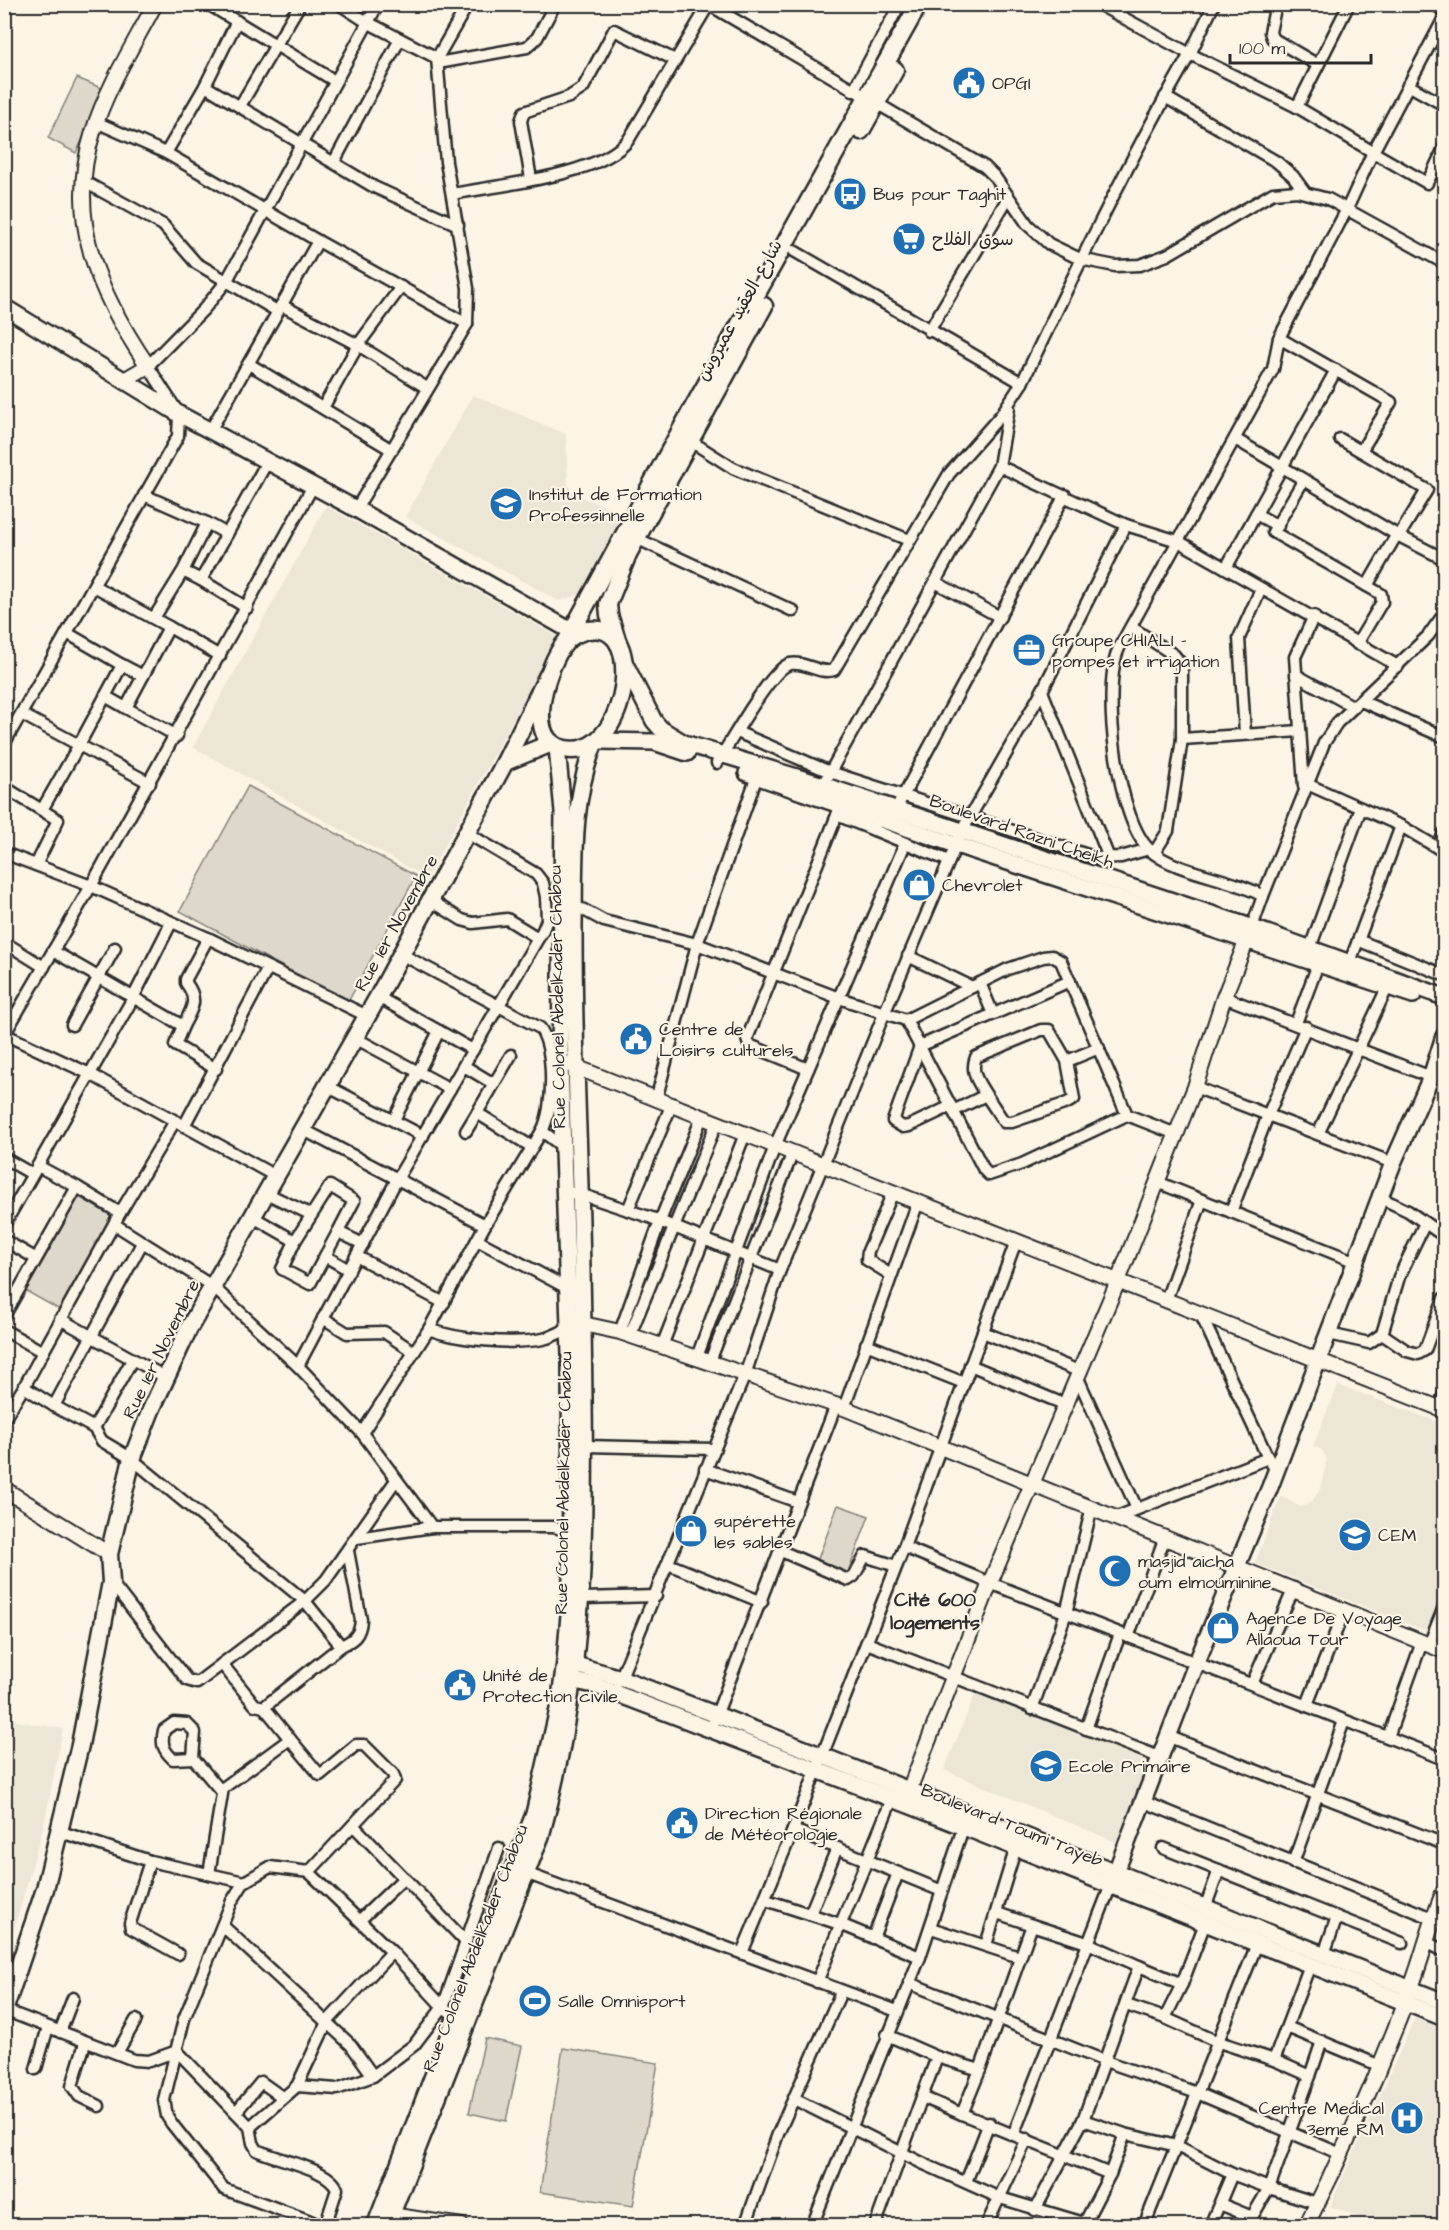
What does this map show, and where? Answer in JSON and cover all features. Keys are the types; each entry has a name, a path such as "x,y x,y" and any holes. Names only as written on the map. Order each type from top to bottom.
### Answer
{"main road":[{"name":"شارع العقيد عميروش","path":"574,635 690,413 919,4"},
{"name":"شارع العقيد عميروش","path":"618,643 608,604 628,554 794,251 865,98 932,4"},
{"path":"4,307 53,334 179,414 356,509 574,635 602,630 609,633 618,643 624,662 622,694 610,725 596,743 579,749 555,745 505,762"},
{"path":"555,745 545,730 542,716 548,675 574,635"},
{"name":"Boulevard Razni Cheikh","path":"624,662 644,704 661,729 684,743 757,776 876,824 959,838"},
{"name":"Rue 1er Novembre","path":"5,2010 34,1928 80,1745 111,1582 109,1554 132,1459 165,1377 212,1286 268,1194 378,997 505,762 548,675"},
{"name":"Boulevard Razni Cheikh","path":"596,743 654,742 720,759 827,778 959,838 1249,933 1310,948 1444,996"},
{"name":"Rue Colonel Abdelkader Chabou","path":"571,1663 571,1591 585,1446 576,1326 569,1289 562,1147 568,1064 575,826 585,768 596,743"},
{"name":"Rue Colonel Abdelkader Chabou","path":"389,2220 462,2021 555,1792 568,1680 583,1598 578,1531 576,1326 580,1194 568,1064 563,812 555,745"},
{"name":"Boulevard Razni Cheikh","path":"1249,933 1318,964 1444,1006"},
{"path":"1113,1879 1272,1464 1319,1360 1394,1163 1431,1077 1444,1036"},
{"name":"Boulevard Toumi Tayeb","path":"571,1663 621,1678 717,1715 820,1763 902,1797 1205,1915 1324,1954 1408,1995 1444,2018"},
{"name":"Boulevard Toumi Tayeb","path":"568,1680 614,1693 711,1730 820,1763"},
{"name":"Boulevard Toumi Tayeb","path":"965,1821 1016,1847 1113,1879"},
{"name":"Boulevard Toumi Tayeb","path":"1205,1915 1257,1944 1310,1965 1408,1995 1444,2002"},
{"name":"Rue Colonel Abdelkader Chabou","path":"375,2226 462,2021"}],"street":[{"path":"4,744 23,715 178,436 179,414 122,328 93,266 84,221 82,181 96,122 155,4"},
{"path":"208,4 335,81"},
{"path":"240,106 300,4"},
{"path":"339,4 437,60 521,50 537,38 555,4"},
{"path":"124,380 148,366 204,309 226,282 378,4"},
{"path":"356,509 467,324 468,288 446,162 437,60 468,4"},
{"path":"865,98 900,4"},
{"path":"1098,4 1190,54 1297,107 1427,183 1441,165 1444,148"},
{"path":"720,759 775,672 784,666 804,664 829,672 834,670 949,474 971,452 1022,383 1080,259 1190,54 1214,4"},
{"path":"1276,4 1270,32 1272,38 1318,64"},
{"path":"1297,107 1349,4"},
{"path":"1433,4 1444,10"},
{"path":"453,194 583,168 615,154 629,139 708,5 985,167 1039,236 1061,251 1080,259 1115,266 1140,265 1167,255 1273,193 1304,191 1328,199 1444,262"},
{"path":"1263,896 1241,884 1176,864 1151,851 1121,790 1113,741 1113,666 1131,627 1273,369 1280,338 1347,209 1372,152 1444,18"},
{"path":"166,153 206,86 237,21"},
{"path":"531,179 521,121 524,112 569,97 583,88 614,30 675,60"},
{"path":"333,162 400,39"},
{"path":"1408,85 1444,105"},
{"path":"206,86 302,146 389,194 458,225"},
{"path":"1165,97 1277,162 1293,176 1304,191"},
{"path":"96,122 166,153 318,242 467,324"},
{"path":"82,181 164,225 196,263 226,282 358,345 427,388"},
{"path":"929,330 1008,198"},
{"path":"210,431 318,242"},
{"path":"794,251 1022,383"},
{"path":"324,406 358,345 401,287"},
{"path":"1280,338 1391,402 1361,451"},
{"path":"249,364 324,406 392,450"},
{"path":"1226,568 1336,370"},
{"path":"827,778 999,466 1010,401"},
{"path":"1235,439 1303,481 1444,559"},
{"path":"1340,439 1427,490 1367,586"},
{"path":"689,440 733,468 909,540"},
{"path":"201,580 267,462"},
{"path":"999,466 1126,525 1178,541 1261,589 1314,616 1357,644 1398,666"},
{"path":"1303,481 1273,532 1276,536 1381,594 1382,598 1357,644"},
{"path":"277,1177 90,1074 5,1035 177,736 313,486"},
{"path":"144,495 227,534"},
{"path":"896,809 1065,495"},
{"path":"1256,514 1278,526"},
{"path":"154,618 183,571 207,523"},
{"path":"614,1693 656,1596 705,1468 746,1372 780,1270 908,956 959,838 1042,691 1126,525"},
{"path":"638,539 793,611"},
{"path":"183,571 247,608"},
{"path":"935,582 1000,617"},
{"path":"94,586 220,656"},
{"path":"1245,734 1239,638 1261,589"},
{"path":"817,1982 867,1860 902,1797 954,1679 990,1583 1118,1281 1195,1087 1224,997 1324,743 1337,723 1428,636 1444,614"},
{"path":"1306,786 1295,657 1314,616"},
{"path":"126,708 169,627"},
{"path":"737,732 827,778 904,795 1097,858 1151,851 1167,831 1182,739 1182,665 1174,655 1131,627"},
{"path":"67,633 143,676"},
{"path":"43,808 122,665"},
{"path":"1296,675 1358,704 1444,737"},
{"path":"1042,691 1109,858"},
{"path":"105,696 177,736"},
{"path":"23,715 150,783"},
{"path":"1182,739 1300,731"},
{"path":"656,1100 697,944 757,776"},
{"path":"1306,786 1401,826 1441,849 1444,833"},
{"path":"4,787 43,808 58,820 36,865"},
{"path":"1310,948 1360,808"},
{"path":"808,1069 749,1045 747,1040 839,810"},
{"path":"876,824 905,844 949,861"},
{"path":"1350,962 1360,941 1401,826"},
{"path":"298,1366 396,1181 500,1006 547,920 543,883 536,874 467,833"},
{"path":"704,1359 734,1253 775,1146 905,844"},
{"path":"4,854 91,886 208,938 367,1016"},
{"path":"430,900 462,920 473,922 493,918 507,919 538,938"},
{"path":"574,910 582,909 604,921 697,944 839,998 906,1020 1017,966 1052,956 1062,961 1126,1114 1176,1134"},
{"path":"4,1225 133,998 171,923"},
{"path":"208,938 186,979 186,983 195,994 194,1004 175,1045 216,1069"},
{"path":"1360,941 1444,975"},
{"path":"4,942 44,967"},
{"path":"72,1025 115,948"},
{"path":"53,951 183,1026"},
{"path":"362,1432 429,1329 485,1225 542,1131 550,1110 547,1039 540,1028 401,954"},
{"path":"908,956 976,985 993,1014"},
{"path":"1231,1212 1301,1025 1318,964"},
{"path":"4,1419 120,1213 216,1069 268,968"},
{"path":"986,1095 909,1126 903,1127 893,1121 920,1046 1070,981"},
{"path":"1318,1134 1387,988"},
{"path":"378,997 473,1050"},
{"path":"1224,997 1431,1077"},
{"path":"906,1020 984,1170 989,1175 1022,1164 1126,1114"},
{"path":"1045,1029 1053,1034 1067,1061 1074,1098 1067,1103 1012,1122 1004,1122 975,1077 973,1065 976,1057 1045,1029"},
{"path":"394,1120 439,1031"},
{"path":"355,1038 450,1089"},
{"path":"1067,1061 1099,1048"},
{"path":"466,1131 511,1055"},
{"path":"568,1064 1442,1409 1444,1394"},
{"path":"464,1066 494,1084"},
{"path":"327,1086 423,1136"},
{"path":"1195,1087 1394,1163"},
{"path":"628,1210 671,1106"},
{"path":"477,1113 532,1147"},
{"path":"625,1334 660,1221 702,1117"},
{"path":"625,1334 674,1227 717,1122"},
{"path":"304,1130 396,1181 485,1225"},
{"path":"542,1131 562,1147"},
{"path":"662,1346 745,1134"},
{"path":"704,1359 750,1259 793,1152"},
{"path":"4,1158 77,1187 120,1213"},
{"path":"1157,1182 1356,1262"},
{"path":"333,1186 354,1201 310,1284 286,1273 283,1265 310,1214 327,1189 333,1186"},
{"path":"4,1316 77,1187"},
{"path":"563,1192 580,1194 660,1221 780,1270"},
{"path":"891,1275 867,1260 868,1251 893,1192"},
{"path":"268,1194 310,1214"},
{"path":"1381,1198 1408,1211 1444,1236"},
{"path":"1166,1300 1202,1200"},
{"path":"711,1730 762,1602 798,1502 866,1344 918,1202"},
{"path":"253,1217 295,1240"},
{"path":"1329,1334 1369,1344 1382,1334 1399,1277 1425,1223"},
{"path":"114,1224 212,1286 298,1366 362,1432 432,1527"},
{"path":"338,1232 363,1244"},
{"path":"4,1240 36,1258"},
{"path":"477,1240 569,1289"},
{"path":"742,1953 766,1900 904,1547 1016,1241"},
{"path":"54,1406 142,1243"},
{"path":"325,1256 349,1270"},
{"path":"356,1256 444,1303"},
{"path":"1382,1334 1407,1351 1418,1354 1425,1350 1444,1298"},
{"path":"1117,1517 1272,1464 1200,1313"},
{"path":"323,1318 347,1333 384,1332 414,1352"},
{"path":"60,1319 165,1377"},
{"path":"429,1329 458,1339 534,1340 549,1337 576,1326 625,1334 746,1372 1117,1517 1444,1651"},
{"path":"4,1330 43,1352"},
{"path":"983,1332 1079,1375 1137,1509"},
{"path":"866,1344 964,1383"},
{"path":"94,1428 132,1360"},
{"path":"970,1365 1066,1405"},
{"path":"24,1387 94,1428 102,1441 132,1459 305,1601 341,1646"},
{"path":"585,1446 713,1449"},
{"path":"705,1468 798,1502"},
{"path":"111,1582 187,1680 197,1683 305,1601 326,1580 396,1479"},
{"path":"4,1490 109,1554"},
{"path":"1032,1709 1066,1613 1092,1508"},
{"path":"357,1538 432,1527 488,1525 578,1531"},
{"path":"1086,1730 1165,1537"},
{"path":"904,1547 1196,1664 1442,1758 1444,1746"},
{"path":"264,1707 341,1646 353,1641 360,1630 361,1620 348,1551"},
{"path":"781,1551 848,1580 855,1576 865,1556 896,1566"},
{"path":"668,1564 762,1602"},
{"path":"1252,1684 1294,1588"},
{"path":"583,1598 656,1596"},
{"path":"1388,1737 1426,1644 1444,1607"},
{"path":"1307,1705 1344,1611"},
{"path":"867,1643 954,1679 1159,1757"},
{"path":"222,1664 255,1705 264,1707 320,1775 356,1745 364,1745 393,1774 394,1783 309,1872"},
{"path":"1293,1863 1344,1720"},
{"path":"1167,1736 1444,1844"},
{"path":"209,1874 221,1791 290,1739"},
{"path":"193,1758 221,1791"},
{"path":"1142,1801 1432,1918"},
{"path":"812,2226 850,2126 920,1957 965,1821"},
{"path":"353,1825 465,1941"},
{"path":"793,1830 942,1891"},
{"path":"58,1831 150,1861 244,1882"},
{"path":"986,1944 998,1913 1016,1847"},
{"path":"297,2086 337,2089 373,2076 414,2045 443,2007 499,1848"},
{"path":"810,1914 837,1848"},
{"path":"1163,1848 1402,1943"},
{"path":"150,1861 131,1928 178,1954"},
{"path":"177,2051 250,2127 257,2150 323,2175 335,2185 337,2189 325,2226 230,2192 220,2186 167,2116 164,2100 184,2019 232,1901 244,1882 270,1867 309,1872 392,1952 443,2007 462,2021"},
{"path":"1165,2018 1182,1984 1219,1870"},
{"path":"521,1871 897,2011"},
{"path":"873,1938 898,1873"},
{"path":"360,1920 404,1878"},
{"path":"1014,2133 1090,1944 1113,1879"},
{"path":"1306,2226 1341,2154 1408,1995 1432,1918 1444,1891"},
{"path":"766,1900 840,1924 920,1957"},
{"path":"998,1913 1090,1944 1182,1984"},
{"path":"1324,1954 1337,1917"},
{"path":"962,2114 1000,2018 1019,1957 1032,1925"},
{"path":"223,1926 351,2045 373,2076"},
{"path":"930,1928 986,1944 1019,1957"},
{"path":"1426,1942 1444,1951"},
{"path":"1144,2226 1216,2041 1257,1944"},
{"path":"250,2127 297,2086 327,2022 392,1952"},
{"path":"1274,2060 1310,1965"},
{"path":"1035,2210 1083,2120 1139,1966"},
{"path":"909,1983 1105,2061 1197,2093 1341,2154"},
{"path":"745,2226 778,2134 841,1992"},
{"path":"60,2032 73,1998"},
{"path":"1126,2005 1165,2018 1216,2041 1274,2060 1310,2076"},
{"path":"5,2010 85,2043 143,2062 177,2051"},
{"path":"117,2053 135,2020"},
{"path":"36,2068 48,2027"},
{"path":"1287,2027 1378,2065"},
{"path":"887,2035 937,2057 980,2070"},
{"path":"1220,2205 1252,2217 1269,2188 1322,2041"},
{"path":"85,2043 72,2086 79,2096 99,2106"},
{"path":"875,2226 937,2057"},
{"path":"236,2112 261,2082 282,2097"},
{"path":"922,2097 1110,2174"},
{"path":"794,2099 1000,2198 1087,2225 1125,2134"},
{"path":"1083,2120 1125,2134 1176,2146 1232,2174 1317,2203"},
{"path":"966,2182 989,2123"},
{"path":"986,2226 1027,2139"},
{"path":"1210,2226 1232,2174"},
{"path":"389,2220 462,2226"}],"shaded area":[{"path":"77,78 106,90 76,153 48,138"},
{"name":"Institut de Formation Professinnelle","path":"473,395 566,434 568,485 575,494 625,514 582,594 559,601 405,517"},
{"path":"326,506 558,637 427,878 193,747"},
{"path":"248,786 416,876 348,1002 180,911"},
{"path":"79,1197 112,1216 60,1310 26,1291"},
{"name":"CEM","path":"1338,1385 1444,1424 1444,1602 1433,1634 1255,1563 1281,1496 1300,1507 1312,1501 1320,1490 1327,1459 1322,1450 1313,1446"},
{"path":"838,1505 869,1516 847,1575 816,1564"},
{"name":"Ecole Primaire","path":"976,1692 1148,1762 1116,1842 944,1770"},
{"path":"5,1719 63,1729 45,1820 5,1962"},
{"name":"Centre Medical 3eme RM","path":"1415,2018 1444,2030 1444,2225 1380,2225 1330,2206"},
{"path":"485,2038 522,2046 506,2121 469,2113"},
{"path":"563,2048 658,2063 633,2206 540,2192"}],"place":[{"name":"OPGI","path":"969,83"},
{"name":"Bus pour Taghit","path":"850,194"},
{"name":"سوق الفلاح","path":"909,239"},
{"name":"Institut de Formation Professinnelle","path":"506,504"},
{"name":"Groupe CHIALI - pompes et irrigation","path":"1029,650"},
{"name":"Chevrolet","path":"919,885"},
{"name":"Centre de Loisirs culturels","path":"636,1039"},
{"name":"supérette les sables","path":"691,1531"},
{"name":"CEM","path":"1355,1535"},
{"name":"masjid aicha oum elmouminine","path":"1115,1571"},
{"name":"Agence De Voyage Allaoua Tour","path":"1223,1628"},
{"name":"Unité de Protection civile","path":"460,1685"},
{"name":"Ecole Primaire","path":"1046,1766"},
{"name":"Direction Régionale de Météorologie","path":"682,1823"},
{"name":"Salle Omnisport","path":"535,2001"},
{"name":"Centre Medical 3eme RM","path":"1407,2118"}],"district":[{"name":"Cité 600 logements","path":"935,1610"}]}
